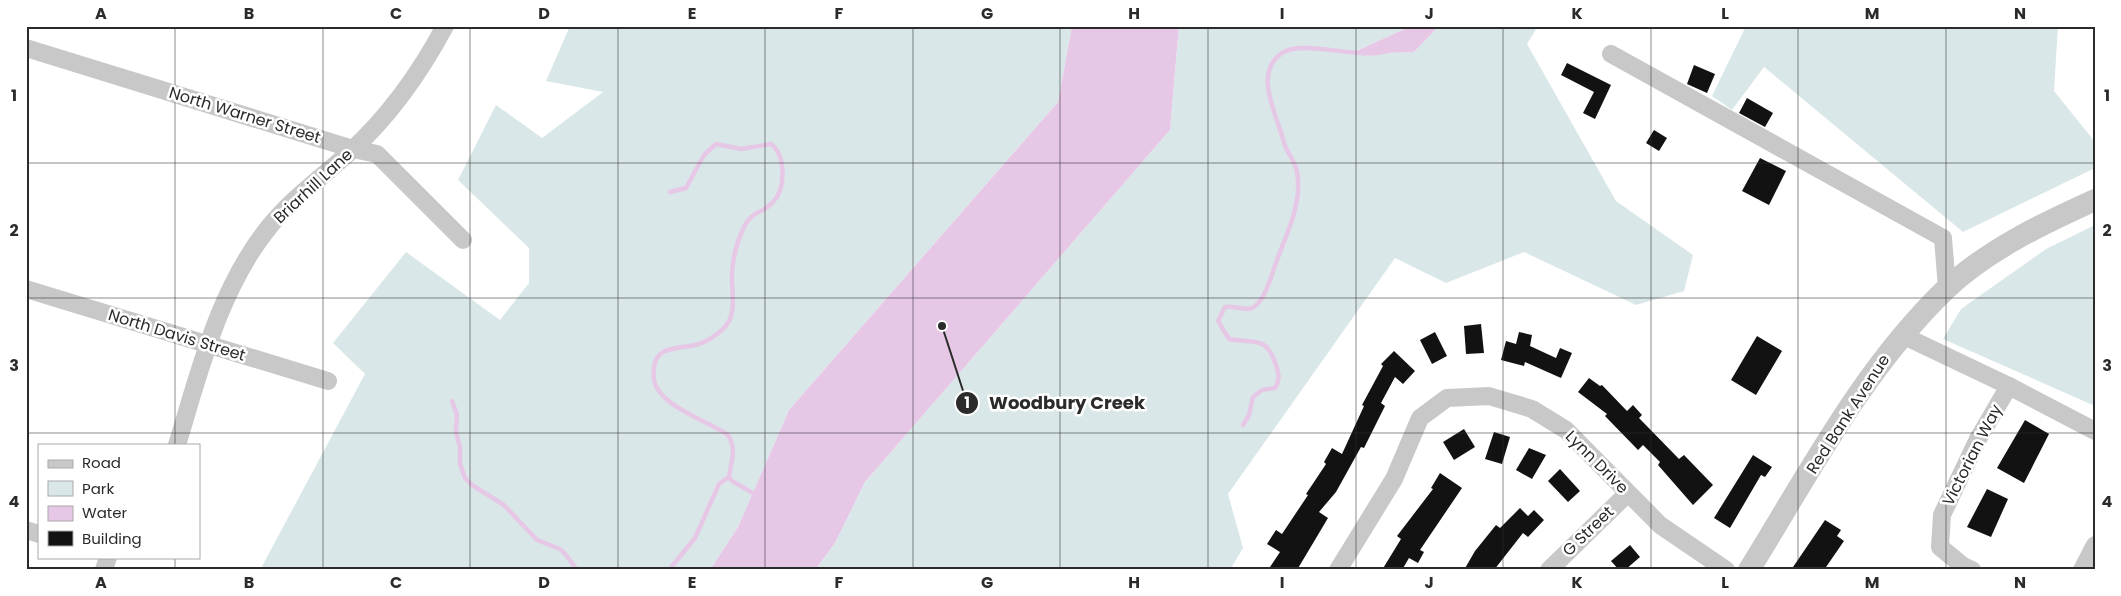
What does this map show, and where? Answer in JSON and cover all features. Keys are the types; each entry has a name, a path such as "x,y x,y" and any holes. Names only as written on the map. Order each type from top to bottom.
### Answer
{"street":[{"name":"Briarhill Lane","path":"177,444 219,314 246,259 270,226 309,186 353,149 385,114 424,65 445,26"},
{"name":"North Warner Street","path":"26,48 353,149 377,154 463,240"},
{"path":"1611,54 1943,238 1947,288"},
{"name":"Red Bank Avenue","path":"1749,570 1875,369 1902,335 1947,288 1993,254 2026,233 2095,200"},
{"name":"North Davis Street","path":"26,289 328,381"},
{"name":"Victorian Way","path":"1902,335 2095,430"},
{"name":"Victorian Way","path":"1972,570 1962,566 1940,547 1942,515 1978,439 2009,386"},
{"name":"Lynn Drive","path":"1338,570 1394,479 1420,418 1447,398 1489,396 1532,409 1566,430 1660,525 1726,570"},
{"name":"G Street","path":"1549,570 1628,493"},
{"path":"26,530 38,534"},
{"path":"2082,570 2095,545"},
{"path":"104,570 108,558"}],"green space":[{"path":"570,26 1072,26 1058,102 789,410 738,527 710,570 260,570 365,374 333,343 406,252 500,320 529,283 529,248 458,180 496,105 542,138 603,92 546,81"},
{"path":"1179,26 1411,26 1352,53 1414,52 1439,26 1538,26 1527,44 1616,201 1693,255 1684,291 1636,305 1524,252 1446,283 1395,258 1228,494 1243,548 1230,570 815,570 835,543 865,482 1170,130"},
{"path":"1746,26 2058,26 2054,91 2095,142 2095,168 1963,232 1764,67 1732,110 1712,96"},
{"path":"2095,225 2095,406 1943,339 1961,309 2046,249"}],"water":[{"path":"1072,26 1179,26 1170,130 865,482 835,543 815,570 710,570 738,527 789,410 1058,102"},
{"path":"1411,26 1439,26 1414,52 1350,54"}],"building":[{"path":"1567,63 1611,85 1595,119 1583,113 1594,92 1561,75"},
{"path":"1694,65 1715,74 1707,93 1687,84"},
{"path":"1747,98 1773,113 1765,127 1739,113"},
{"path":"1654,130 1667,138 1659,151 1646,143"},
{"path":"1760,158 1786,171 1769,205 1742,191"},
{"path":"1481,324 1484,353 1466,354 1464,326"},
{"path":"1435,332 1447,356 1432,364 1420,340"},
{"path":"1519,332 1532,335 1530,346 1556,358 1560,348 1572,353 1561,378 1525,362 1524,366 1501,360 1506,341 1516,344"},
{"path":"1757,336 1782,351 1756,395 1731,380"},
{"path":"1394,351 1415,371 1403,384 1395,377 1381,403 1385,406 1364,448 1361,447 1336,492 1319,512 1328,518 1297,570 1268,570 1280,552 1267,544 1276,530 1282,534 1308,495 1306,494 1326,464 1324,462 1332,448 1342,454 1364,406 1362,405 1383,366 1381,364"},
{"path":"1589,378 1600,386 1602,385 1627,411 1633,405 1642,415 1639,418 1679,459 1684,455 1713,485 1693,505 1658,465 1660,462 1643,445 1638,450 1605,416 1607,414 1578,392"},
{"path":"2025,420 2049,434 2024,483 1997,468"},
{"path":"1464,429 1475,447 1454,460 1443,442"},
{"path":"1494,432 1510,437 1502,464 1485,459"},
{"path":"1529,448 1546,455 1532,479 1516,470"},
{"path":"1753,455 1772,467 1765,477 1761,475 1730,528 1714,518"},
{"path":"1560,469 1580,491 1568,502 1548,481"},
{"path":"1440,473 1462,488 1420,550 1424,552 1418,563 1409,558 1402,570 1382,570 1401,539 1397,536 1433,489 1431,488"},
{"path":"1987,489 2008,499 1991,537 1967,527"},
{"path":"1520,508 1528,516 1534,510 1544,520 1528,537 1523,533 1494,570 1464,570 1475,551 1496,525 1500,528"},
{"path":"1825,520 1841,530 1837,536 1844,541 1824,570 1791,570"},
{"path":"1630,545 1640,557 1625,570 1619,570 1611,561"}],"waterway":[{"path":"1243,425 1249,415 1253,397 1262,390 1275,388 1278,380 1278,371 1272,355 1264,345 1229,339 1218,321 1225,307 1251,308 1262,298 1268,287 1289,230 1298,196 1296,169 1285,145 1270,98 1268,88 1270,69 1274,60 1282,53 1292,49 1304,48 1361,53 1387,51"},
{"path":"669,570 695,538 719,484 729,477 733,450 728,435 685,412 665,398 654,380 656,360 665,351 707,341 721,331 728,322 733,302 732,273 737,245 743,229 750,218 769,206 777,196 782,181 782,164 776,149 771,144 741,149 716,144 704,155 686,188 670,192"},
{"path":"452,401 457,415 456,432 460,447 460,464 465,478 472,485 504,505 537,540 560,549 577,570"},
{"path":"729,477 732,481 758,496"}],"place":[{"name":"Woodbury Creek","path":"942,326"}]}
